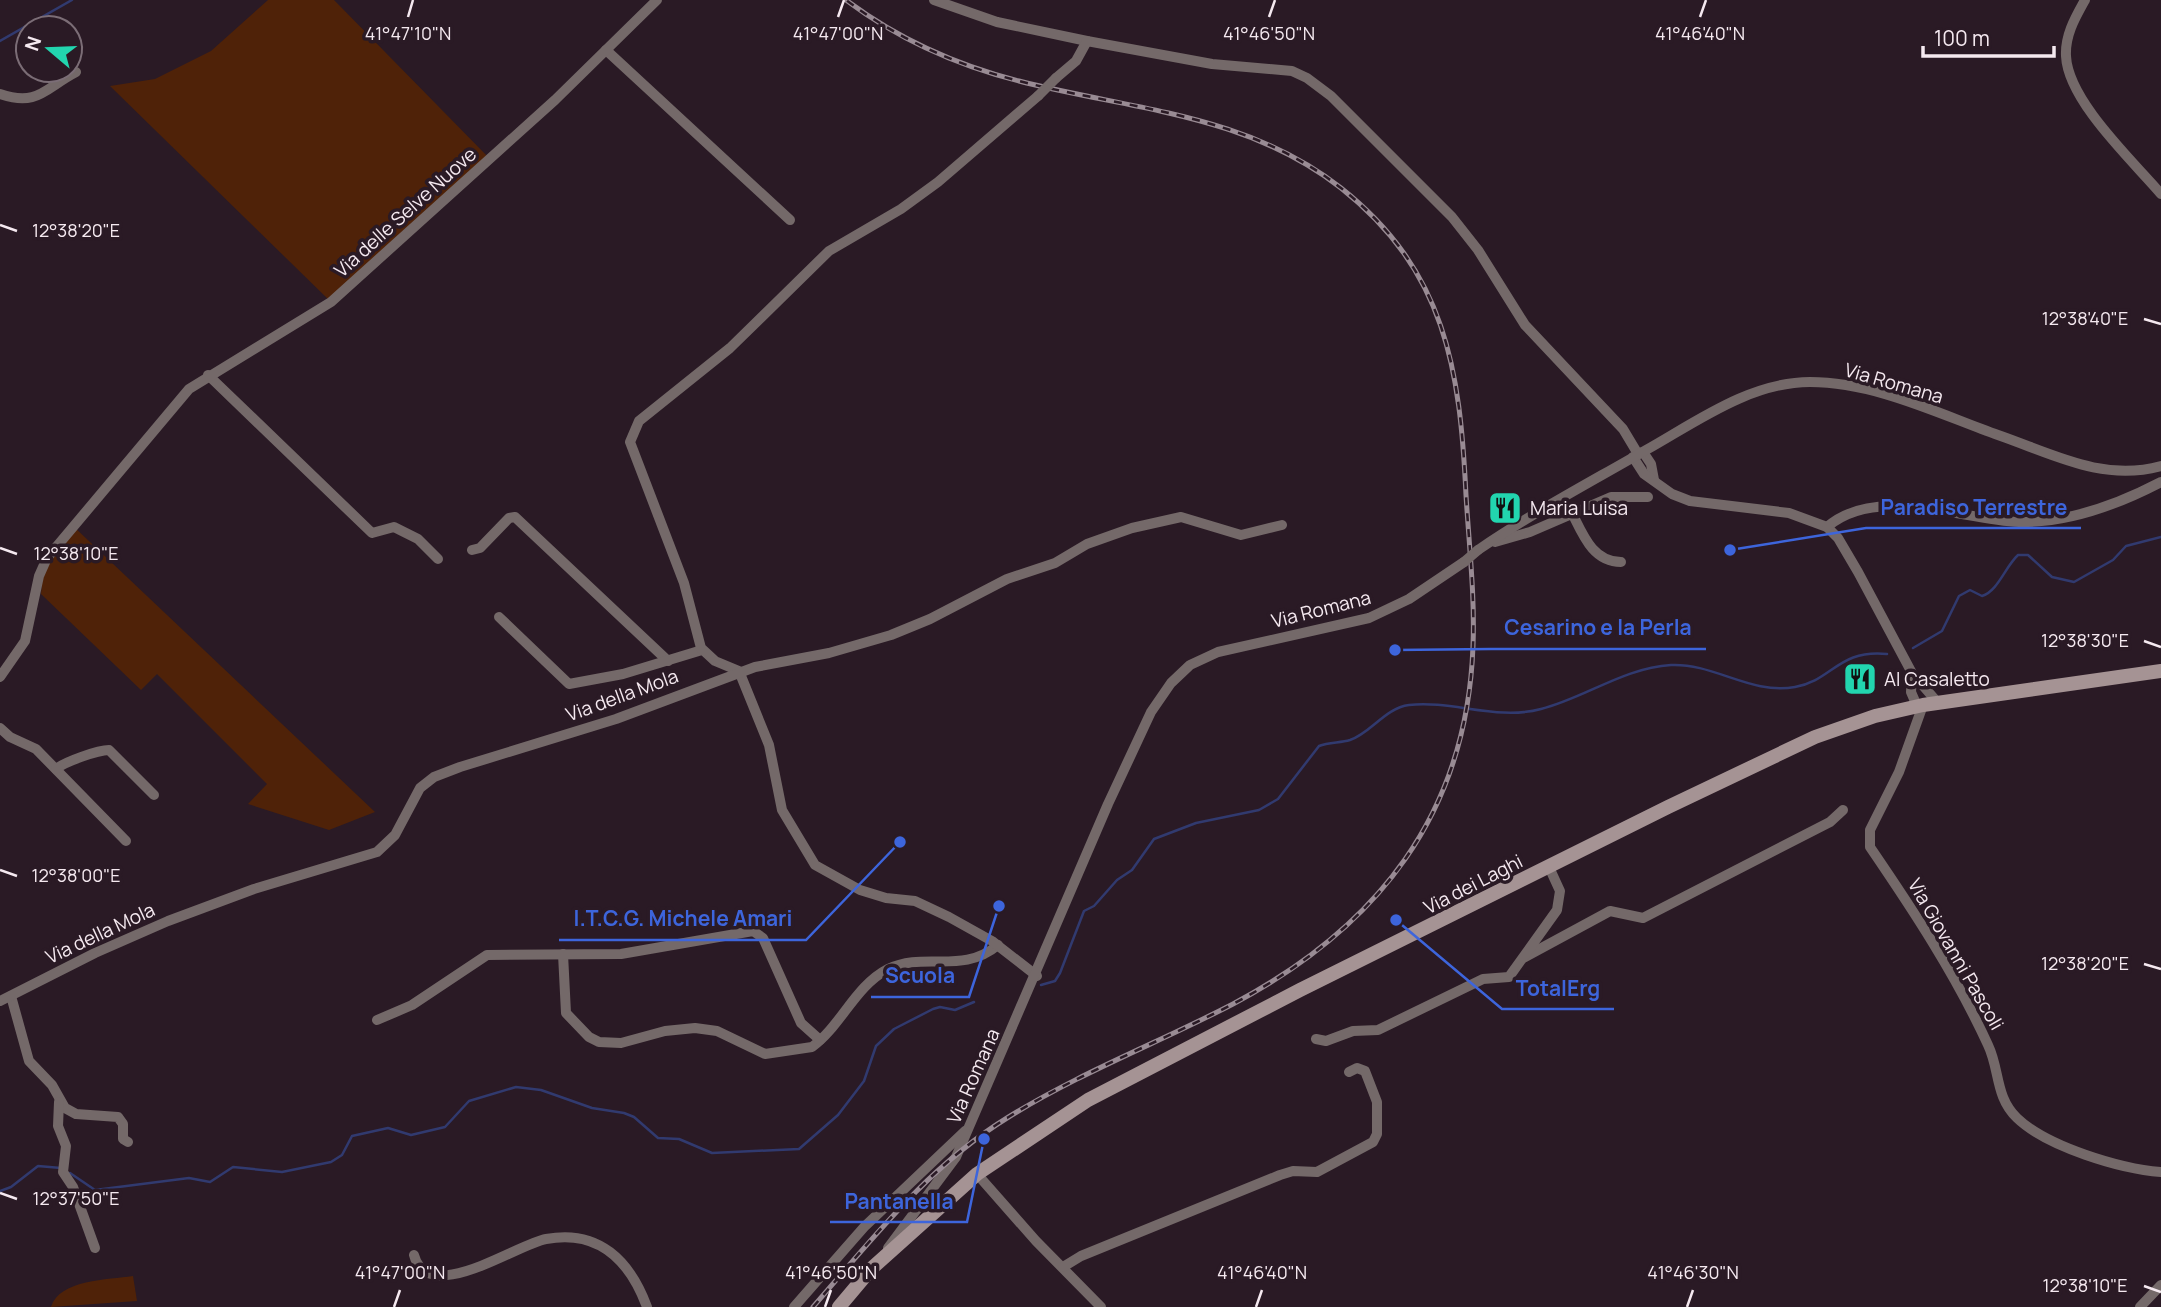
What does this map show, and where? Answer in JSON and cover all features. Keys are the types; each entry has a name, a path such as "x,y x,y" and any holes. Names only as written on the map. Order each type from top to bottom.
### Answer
{"main road":[{"name":"Via dei Laghi","path":"839,1307 871,1269 976,1174 1029,1136 1125,1079 1808,740 1853,723 1926,702 2161,671"}],"street":[{"name":"Via delle Selve Nuove","path":"0,677 25,641 39,576 50,552 166,413 208,375 331,302 657,0"},
{"path":"934,0 986,19 1087,41 1196,62 1292,71 1314,82 1452,217 1478,250 1525,325 1623,429 1638,454 1651,464 1654,480 1672,494 1695,503 1789,513 1827,527 1858,572 1926,702"},
{"path":"2085,0 2068,37 2066,55 2069,73 2088,108 2161,194"},
{"path":"1037,976 998,945 918,902 870,894 815,865 782,810 769,745 740,673 702,650 684,583 632,451 630,437 634,426 730,348 829,251 901,209 938,182 1076,61 1087,41"},
{"path":"606,50 790,219"},
{"path":"0,94 21,100 33,99 57,84"},
{"path":"208,375 371,532 376,534 394,527 418,539 438,559"},
{"name":"Via Romana","path":"871,1269 943,1177 1037,976 1083,863 1146,721 1179,673 1218,652 1369,618 1409,599 1545,506 1747,396 1783,385 1814,382 1877,393 2099,470 2123,472 2161,466"},
{"path":"1827,527 1853,513 1905,506 1924,506 2020,522 2063,519 2112,504 2161,482"},
{"path":"1489,543 1523,534 1616,496 1648,497"},
{"path":"1572,513 1595,552 1612,562 1621,562"},
{"path":"471,550 480,548 509,518 516,517 668,661"},
{"name":"Via della Mola","path":"60,1102 52,1085 29,1061 5,998 86,957 168,921 254,889 377,852 395,835 417,791 438,776 616,719 778,661 829,653 914,626 1007,579 1054,564 1095,540 1132,528 1178,517 1241,535 1282,525"},
{"path":"499,617 569,684 623,674 702,650"},
{"path":"1902,710 1911,692 1912,673"},
{"path":"1911,692 1926,702"},
{"name":"Via Giovanni Pascoli","path":"1926,702 1899,772 1870,830 1870,847 1930,938 1987,1041 1998,1087 2014,1115 2054,1141 2086,1154 2129,1168 2161,1172"},
{"path":"0,728 10,737 36,749 126,841"},
{"path":"56,769 72,759 86,758 109,750 154,795"},
{"path":"1525,957 1610,911 1643,918 1830,822 1843,810"},
{"path":"1316,1040 1326,1041 1353,1031 1378,1030 1483,979 1509,977 1557,910 1560,891 1549,867"},
{"path":"377,1020 412,1005 484,956 634,952 756,932 763,938 801,1023 820,1040"},
{"path":"563,954 566,1013 589,1037 599,1042 621,1043 665,1031 695,1028 717,1031 765,1054 794,1052 812,1047 865,987 886,970 926,962 969,961 985,956 998,945"},
{"path":"1063,1267 1081,1256 1280,1175 1293,1171 1317,1172 1363,1150 1373,1142 1377,1134 1377,1102 1365,1071 1357,1069 1349,1072"},
{"path":"60,1102 76,1114 118,1117 123,1124 123,1139 128,1142"},
{"path":"60,1102 58,1126 65,1146 63,1169 73,1188 95,1248"},
{"path":"794,1307 865,1226 969,1126"},
{"path":"976,1174 1101,1307"},
{"path":"414,1255 416,1263 428,1277 450,1282 481,1274 545,1239 585,1237 595,1241 628,1270 647,1307"},
{"path":"2140,1307 2161,1285"}],"shaded area":[{"path":"268,0 334,0 490,159 331,302 110,86 155,79 211,51"},
{"path":"72,525 375,812 329,830 248,804 267,784 157,674 141,690 41,594 44,563"},
{"path":"133,1276 137,1301 51,1307 56,1298 74,1286"}],"waterway":[{"path":"0,41 72,0"},
{"path":"1913,648 1942,631 1959,596 1970,590 1982,596 1993,589 2018,555 2028,555 2052,577 2074,582 2113,560 2126,546 2161,537"},
{"path":"1041,985 1055,981 1060,973 1084,911 1094,906 1117,880 1132,870 1154,839 1196,823 1259,810 1278,799 1319,746 1358,737 1400,707 1425,704 1491,712 1524,712 1557,704 1620,677 1653,667 1671,665 1702,669 1763,687 1795,687 1808,684 1857,656 1887,654"},
{"path":"70,1173 95,1190 189,1178 210,1182 233,1167 282,1172 331,1162 342,1155 352,1136 388,1128 411,1135 445,1127 469,1101 516,1087 541,1090 592,1108 624,1113 634,1117 658,1138 679,1139 712,1153 799,1149 838,1115 864,1081 876,1046 894,1029 933,1009 940,1007 955,1010 974,1002"},
{"path":"0,1191 11,1187 38,1166 61,1168"}],"railway":[{"path":"813,1307 903,1205 952,1158 979,1137 1034,1102 1090,1072 1233,1004 1285,973 1331,939 1371,901 1405,859 1433,813 1453,762 1467,706 1473,646 1463,449 1459,406 1451,365 1441,326 1425,289 1404,253 1376,220 1341,188 1304,163 1266,144 1186,117 996,75 950,59 907,39 846,0"}],"place":[{"name":"Maria Luisa","path":"1505,508"},
{"name":"Paradiso Terrestre","path":"1730,550"},
{"name":"Cesarino e la Perla","path":"1395,650"},
{"name":"Al Casaletto","path":"1860,679"},
{"name":"I.T.C.G. Michele Amari","path":"900,842"},
{"name":"Scuola","path":"999,906"},
{"name":"TotalErg","path":"1396,920"},
{"name":"Pantanella","path":"984,1139"}]}
